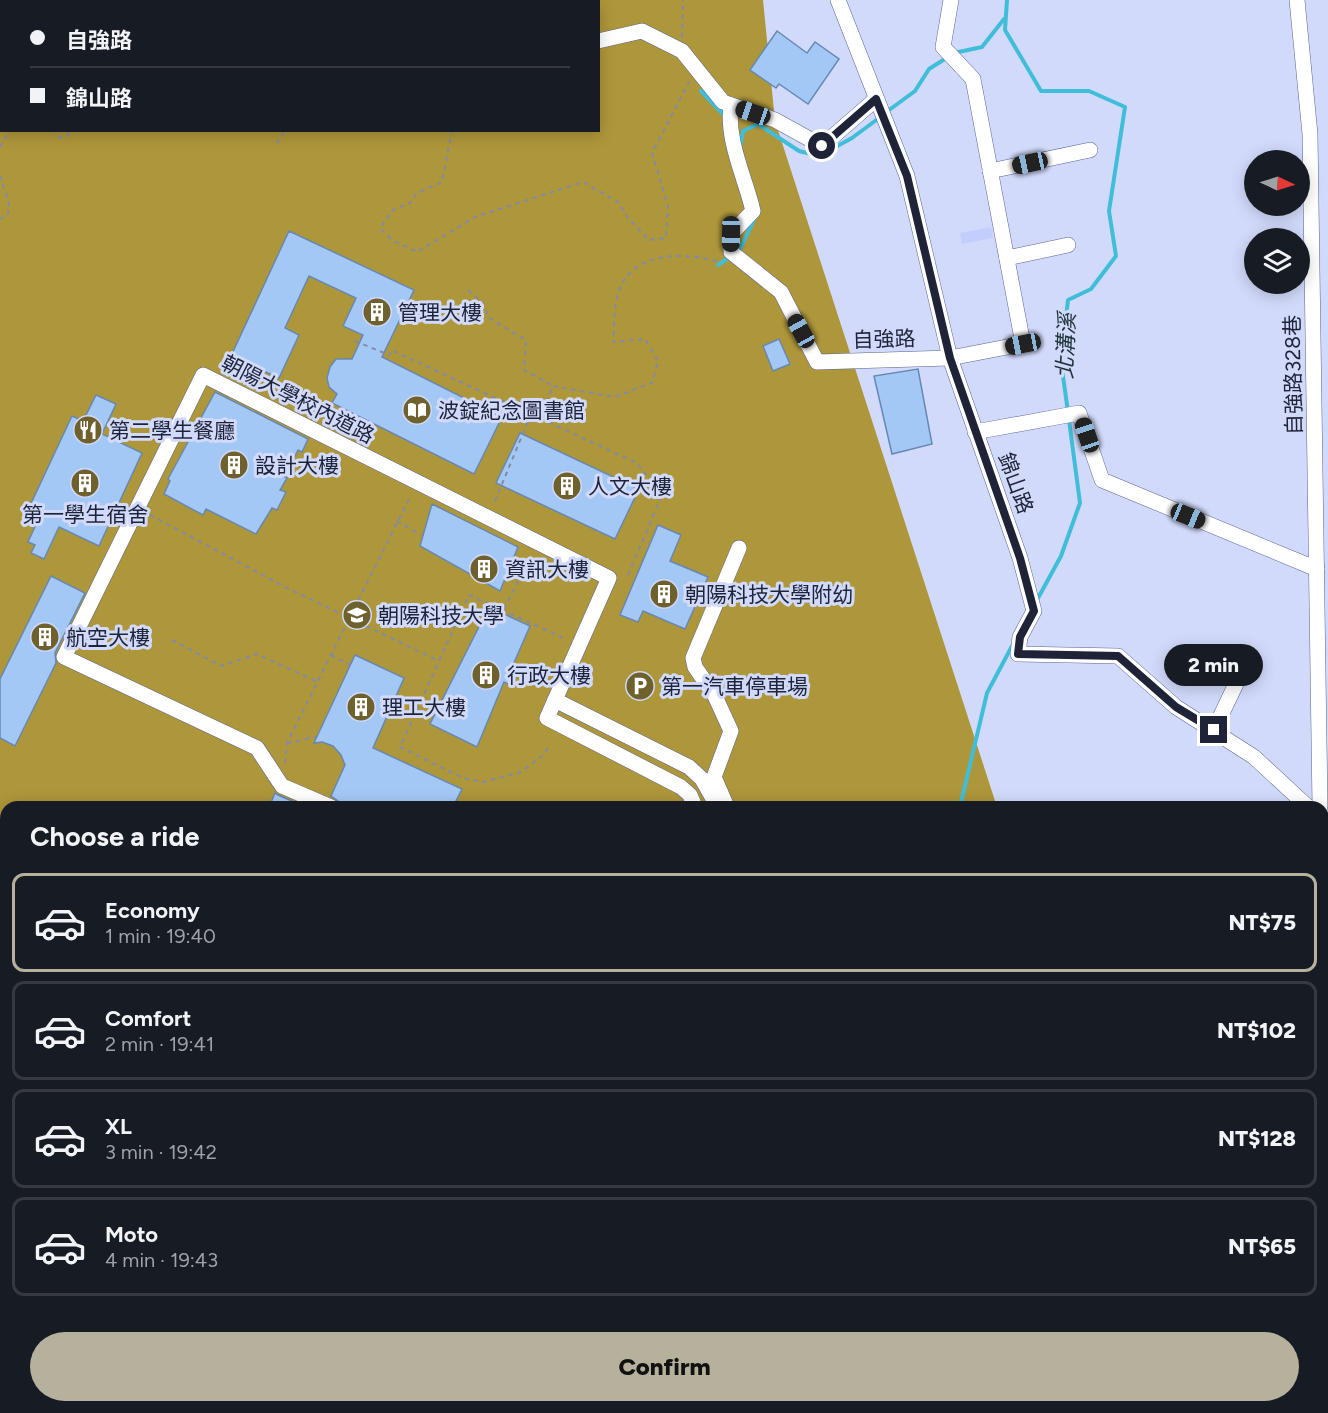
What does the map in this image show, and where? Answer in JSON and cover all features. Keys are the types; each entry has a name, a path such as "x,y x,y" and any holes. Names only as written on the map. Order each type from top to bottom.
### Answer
{"street":[{"name":"錦山路","path":"838,0 907,176 950,358 1020,558 1034,611 1020,637 1018,654 1118,656 1176,707 1254,757 1302,801"},
{"name":"自強路","path":"731,105 729,117 736,152 753,211 731,234 731,252 782,292 817,362 950,358 1023,344 973,79 942,47 951,0"},
{"name":"自強路328巷","path":"1297,0 1310,134 1320,801"},
{"path":"600,41 642,31 682,51 723,102 776,120 822,146 876,99"},
{"path":"990,171 1090,150"},
{"path":"1007,258 1068,245"},
{"name":"朝陽大學校內道路","path":"282,786 257,748 64,657 203,375 609,578 547,718 681,787 690,795 692,801"},
{"path":"975,432 1079,413 1102,480 1317,569"},
{"path":"724,801 714,777 731,730 715,696 695,667 693,658 739,548"},
{"path":"1214,730 1244,667"},
{"path":"555,700 689,767 702,779 714,801"},
{"path":"282,786 317,801"}],"path":[{"path":"682,51 683,0"},
{"path":"452,132 442,182 417,193 410,203 393,210 380,228 392,240 417,252 475,217 583,182 618,202 628,218 649,240 666,238 668,206 652,153 696,69"},
{"path":"0,147 9,132"},
{"path":"54,132 61,138 70,132"},
{"path":"277,143 284,132"},
{"path":"0,176 9,203 8,214 0,219"},
{"path":"468,290 483,303 489,318 525,340 524,370 553,386 614,397 652,383 658,361 645,339 613,342 619,291 635,267 657,257 701,256 722,262"},
{"path":"355,340 389,355 392,350 637,463 662,496"},
{"path":"546,402 553,386"},
{"path":"495,501 531,414"},
{"path":"282,786 287,743 418,482"},
{"path":"628,575 664,490"},
{"path":"137,508 285,587 439,661"},
{"path":"397,521 421,535"},
{"path":"503,610 537,542"},
{"path":"548,748 543,755 521,772 502,779 473,782 400,747 470,595 579,646"},
{"path":"172,640 221,666 257,654 318,682"},
{"path":"331,655 350,665"},
{"path":"287,743 316,737"}],"shaded area":[{"path":"600,0 763,0 775,121 995,801 0,801 0,132 600,132"},
{"path":"991,227 993,238 962,244 960,233"}],"building":[{"path":"777,31 807,53 815,42 839,59 808,104 779,84 776,88 750,70"},
{"path":"289,231 414,290 382,357 502,417 474,474 332,403 337,394 329,387 327,378 330,367 336,359 352,359 363,335 343,326 356,298 309,276 285,328 299,335 279,378 231,356"},
{"path":"779,339 790,364 773,371 763,346"},
{"path":"918,369 932,444 892,454 874,376"},
{"name":"設計大樓","path":"215,392 308,439 302,452 298,450 285,477 287,478 280,490 286,492 277,510 272,508 256,534 206,509 203,515 164,494 170,481 168,479"},
{"name":"第一學生宿舍","path":"96,395 116,404 102,434 142,453 99,546 59,527 44,559 31,553 35,545 28,542 39,518 27,512 72,416 83,421"},
{"name":"人文大樓","path":"520,433 639,489 615,539 496,483"},
{"name":"資訊大樓","path":"432,504 518,547 500,591 420,546"},
{"name":"朝陽科技大學附幼","path":"658,525 681,535 670,561 708,577 685,629 643,611 638,622 620,615"},
{"name":"航空大樓","path":"51,576 85,593 55,653 56,663 15,746 0,738 0,679"},
{"name":"行政大樓","path":"489,607 530,626 513,665 520,668 512,686 504,682 477,747 430,724"},
{"name":"理工大樓","path":"355,655 404,678 373,748 462,789 456,801 338,801 331,796 345,765 341,755 333,746 322,742 314,743"},
{"path":"275,793 292,801 272,801"}],"waterway":[{"name":"北溝溪","path":"1007,0 1005,30 1041,91 1089,91 1125,107 1109,211 1116,256 1091,289 1068,300 1061,362 1068,412"},
{"path":"954,53 982,47 1004,19"},
{"path":"885,113 915,91 929,69 948,57"},
{"path":"701,91 722,113 727,113"},
{"path":"740,148 743,131 758,124 799,151 819,156 852,138 879,118"},
{"path":"736,252 740,249 754,220"},
{"path":"718,265 730,257"},
{"name":"北溝溪","path":"1037,600 1061,556 1080,503 1069,420"},
{"name":"北溝溪","path":"961,801 987,693 1012,646"}],"place":[{"name":"管理大樓","path":"377,312"},
{"name":"波錠紀念圖書館","path":"417,410"},
{"name":"第二學生餐廳","path":"88,430"},
{"name":"設計大樓","path":"234,465"},
{"name":"第一學生宿舍","path":"85,483"},
{"name":"人文大樓","path":"567,486"},
{"name":"資訊大樓","path":"484,569"},
{"name":"朝陽科技大學附幼","path":"664,594"},
{"name":"朝陽科技大學","path":"357,615"},
{"name":"航空大樓","path":"45,637"},
{"name":"行政大樓","path":"486,675"},
{"name":"第一汽車停車場","path":"640,686"},
{"name":"理工大樓","path":"361,707"}],"route":[{"path":"822,146 876,99 907,176 950,358 1020,558 1034,611 1020,637 1018,654 1118,656 1176,707 1214,730"}]}
